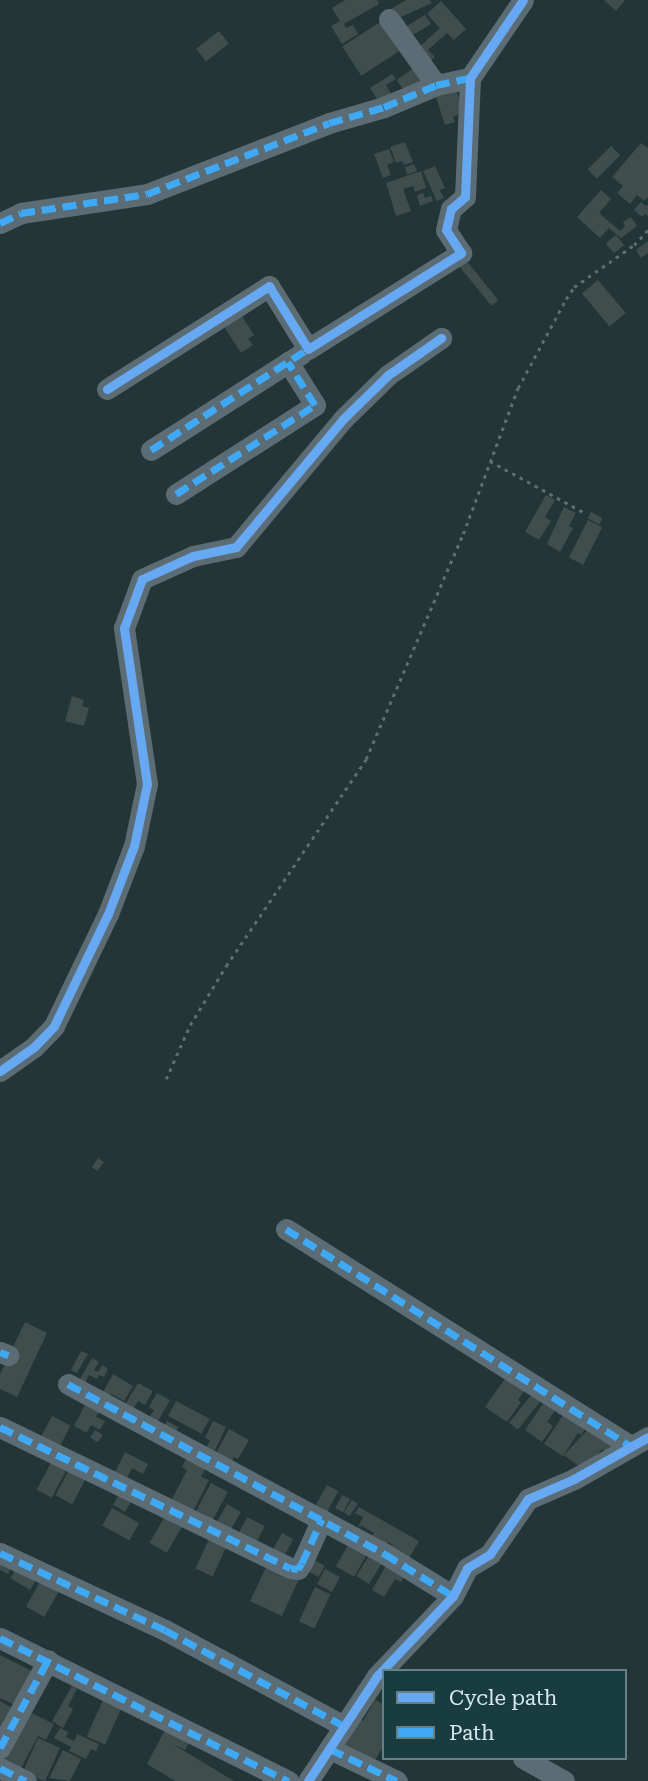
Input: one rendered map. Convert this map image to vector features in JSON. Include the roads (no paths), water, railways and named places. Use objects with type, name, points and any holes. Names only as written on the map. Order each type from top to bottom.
[{"type":"street","points":[[151,450],[461,253],[446,230],[451,209],[465,197],[470,78],[519,1]]},
{"type":"street","points":[[389,19],[436,85]]},
{"type":"street","points":[[0,223],[21,213],[147,194],[329,123],[426,92],[436,85],[470,78]]},
{"type":"street","points":[[107,388],[269,286],[308,349]]},
{"type":"street","points":[[0,1071],[34,1047],[54,1026],[102,927],[134,846],[147,784],[124,628],[142,579],[193,556],[236,547],[343,419],[388,375],[441,338]]},
{"type":"street","points":[[176,494],[315,405],[288,362]]},
{"type":"street","points":[[286,1229],[639,1442],[574,1479],[528,1499],[490,1554],[467,1568],[453,1596],[389,1669]]},
{"type":"street","points":[[68,1384],[322,1519],[453,1596]]},
{"type":"street","points":[[0,1427],[291,1568],[298,1569],[302,1563],[322,1519]]},
{"type":"street","points":[[0,1553],[164,1630],[344,1726]]},
{"type":"street","points":[[0,1638],[288,1781]]},
{"type":"street","points":[[0,1748],[48,1660]]},
{"type":"street","points":[[308,1781],[344,1726],[381,1678]]},
{"type":"street","points":[[330,1749],[397,1781]]},
{"type":"street","points":[[527,1760],[564,1781]]},
{"type":"street","points":[[0,1768],[26,1781]]}]
